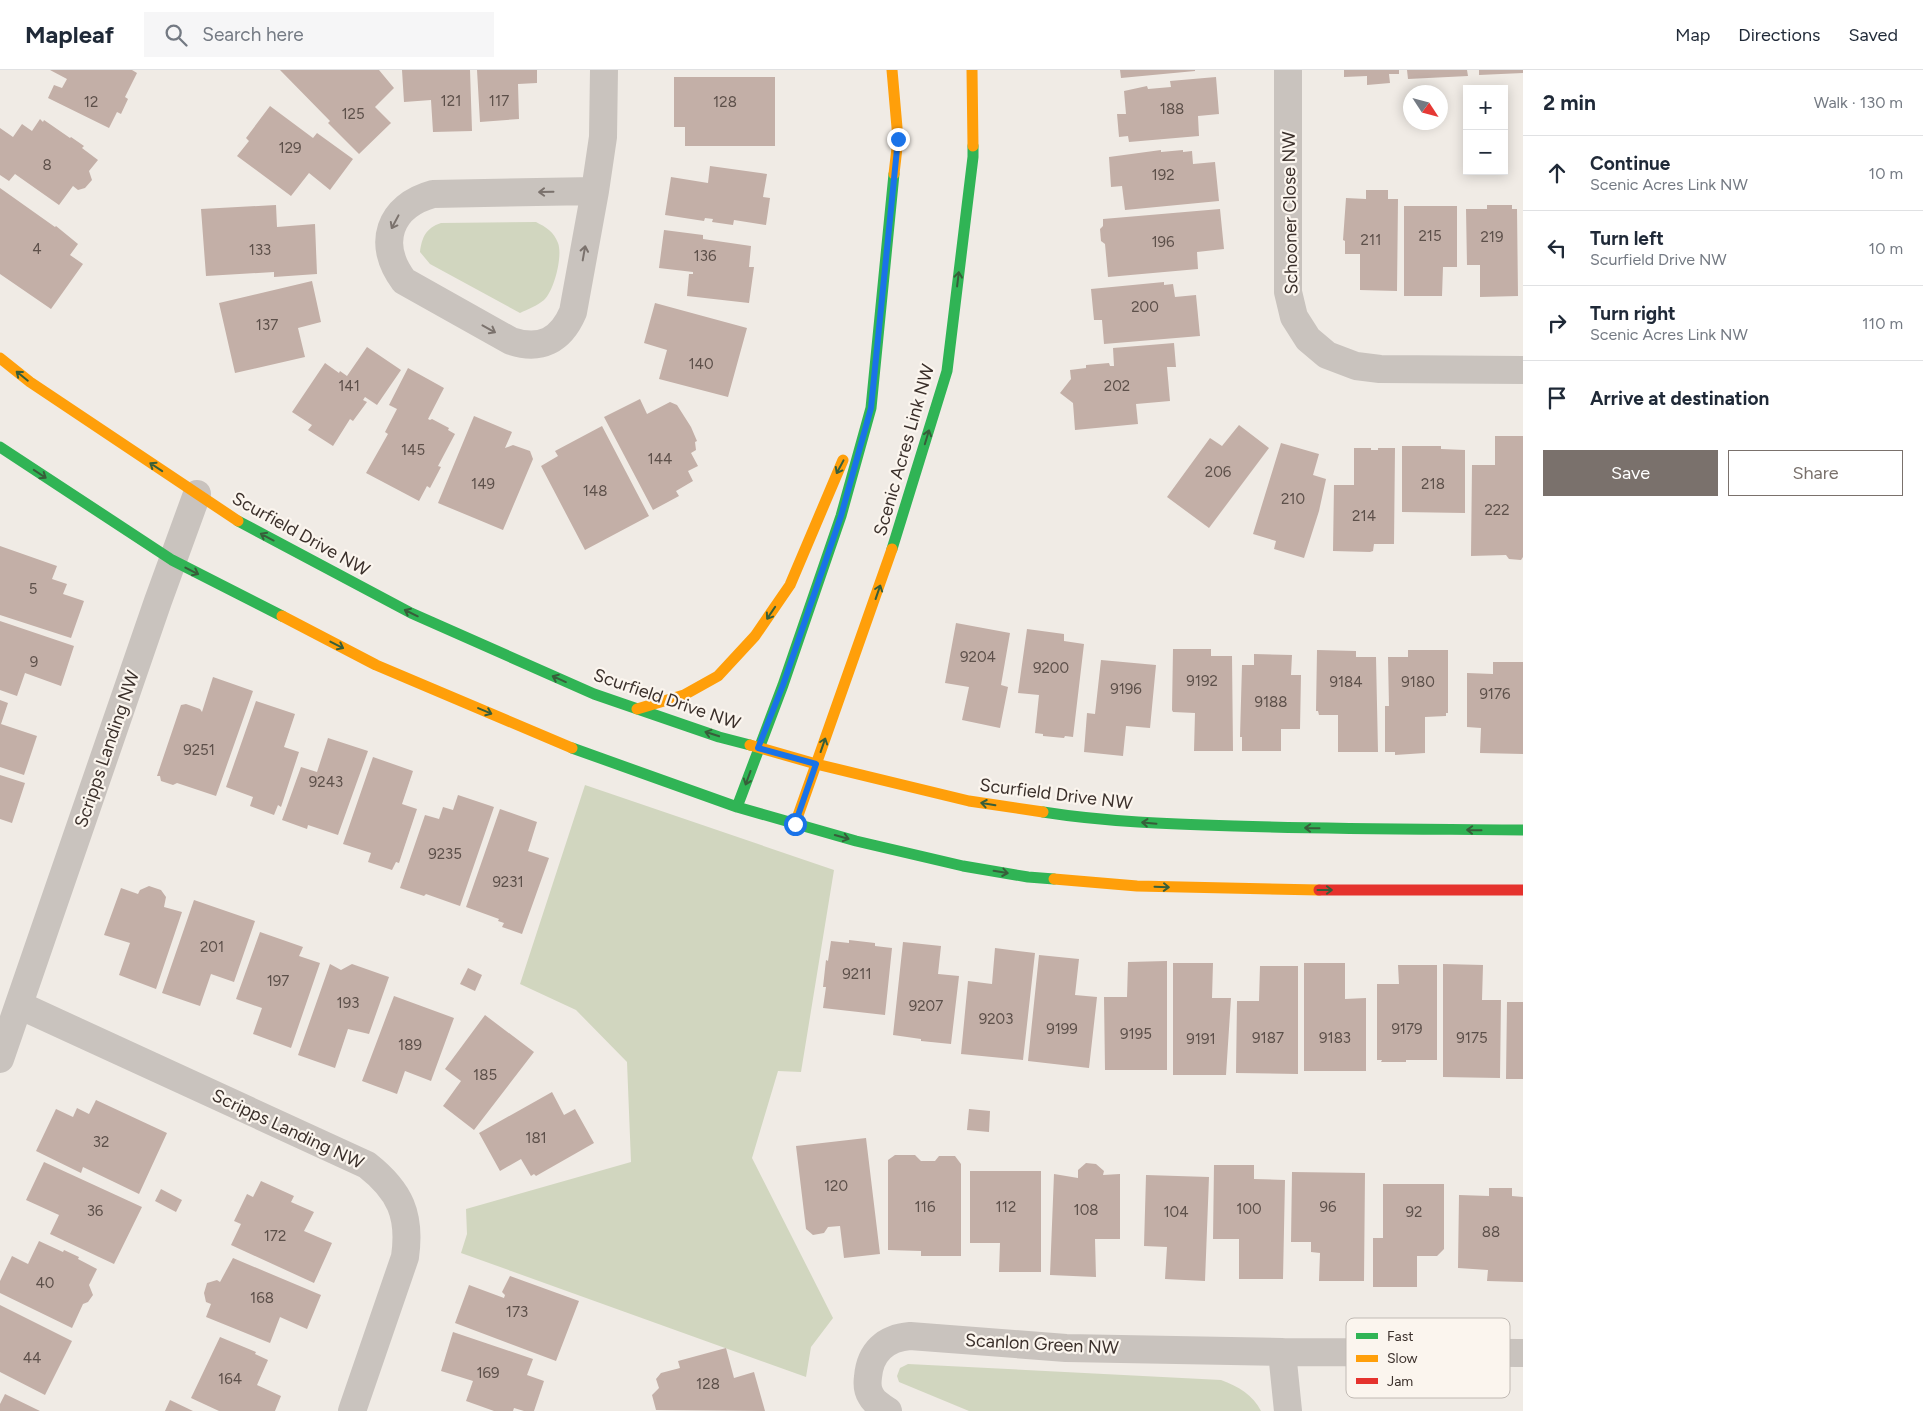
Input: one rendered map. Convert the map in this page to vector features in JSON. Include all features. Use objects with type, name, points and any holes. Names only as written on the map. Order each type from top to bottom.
[{"type":"street","points":[[595,190],[433,194],[419,198],[406,206],[396,217],[390,231],[388,245],[391,259],[396,270],[410,284],[511,342],[535,345],[547,342],[558,335],[568,325],[573,312],[595,190],[603,137],[604,70]]},
{"type":"street","points":[[737,808],[783,685],[841,516],[871,408],[898,139],[892,70]]},
{"type":"street","name":"Scenic Acres Link NW","points":[[795,824],[900,528],[947,371],[973,157],[972,70]]},
{"type":"street","name":"Schooner Close NW","points":[[1288,70],[1288,292],[1294,317],[1308,338],[1327,355],[1356,366],[1380,369],[1523,370]]},
{"type":"street","name":"Scurfield Drive NW","points":[[0,358],[30,382],[241,523],[411,613],[594,694],[758,748],[969,801],[1067,816],[1166,824],[1296,828],[1523,830]]},
{"type":"street","points":[[636,709],[684,695],[718,676],[755,636],[790,584],[834,478],[871,408]]},
{"type":"street","points":[[0,447],[172,560],[376,665],[586,754],[737,808],[856,841],[963,866],[1028,877],[1137,886],[1261,890],[1523,890]]},
{"type":"street","name":"Scripps Landing NW","points":[[0,1059],[172,560],[197,494]]},
{"type":"street","name":"Scripps Landing NW","points":[[19,1005],[367,1165],[390,1185],[401,1203],[406,1220],[408,1237],[405,1257],[352,1411]]},
{"type":"street","name":"Scanlon Green NW","points":[[888,1411],[871,1396],[867,1386],[868,1371],[870,1360],[877,1351],[897,1337],[910,1336],[1066,1348],[1346,1352]]},
{"type":"street","points":[[1282,1352],[1288,1411]]},
{"type":"street","name":"Scanlon Green NW","points":[[1510,1353],[1523,1353]]},
{"type":"green space","points":[[536,222],[549,230],[556,239],[559,249],[558,264],[548,296],[538,304],[520,313],[430,264],[420,252],[422,242],[428,230],[441,223]]},
{"type":"green space","points":[[585,785],[834,870],[801,1072],[778,1071],[752,1158],[833,1318],[811,1347],[806,1377],[461,1253],[467,1234],[466,1209],[631,1162],[627,1062],[576,1010],[520,984]]},
{"type":"green space","points":[[908,1364],[1221,1380],[1244,1392],[1254,1400],[1261,1411],[969,1411],[899,1382],[897,1376],[900,1368]]},
{"type":"building","points":[[50,70],[132,70],[137,73],[125,97],[128,99],[121,114],[117,112],[109,128],[48,98],[54,85],[62,88],[67,79]]},
{"type":"building","points":[[280,70],[379,70],[394,88],[375,107],[391,123],[359,154]]},
{"type":"building","points":[[402,70],[470,70],[472,131],[433,132],[431,100],[404,102]]},
{"type":"building","points":[[477,70],[537,70],[537,83],[518,84],[519,119],[480,122]]},
{"type":"building","points":[[1120,70],[1195,70],[1195,71],[1121,78]]},
{"type":"building","points":[[1344,70],[1399,70],[1399,74],[1389,74],[1390,83],[1367,85],[1367,76],[1344,77]]},
{"type":"building","points":[[1407,70],[1467,70],[1468,76],[1408,79]]},
{"type":"building","points":[[1479,70],[1523,70],[1523,73],[1479,75]]},
{"type":"building","points":[[674,77],[775,77],[775,146],[685,146],[685,127],[674,127]]},
{"type":"building","points":[[1216,77],[1219,114],[1198,116],[1199,136],[1129,142],[1128,136],[1119,137],[1117,114],[1126,114],[1124,91],[1147,86],[1148,89],[1171,87],[1170,81]]},
{"type":"building","points":[[270,106],[313,138],[317,133],[353,159],[330,190],[309,173],[291,196],[237,156],[249,141],[246,138]]},
{"type":"building","points":[[40,119],[84,146],[82,148],[98,160],[89,171],[92,180],[85,188],[78,190],[73,186],[59,205],[15,174],[9,181],[0,175],[0,128],[13,137],[22,124],[32,131]]},
{"type":"building","points":[[1161,150],[1161,152],[1192,151],[1193,164],[1215,162],[1219,201],[1125,210],[1122,186],[1111,187],[1109,157]]},
{"type":"building","points":[[710,166],[767,174],[763,197],[770,198],[766,225],[734,220],[733,225],[712,222],[713,219],[705,218],[704,221],[665,215],[671,177],[708,183]]},
{"type":"building","points":[[0,188],[56,226],[78,244],[70,255],[83,264],[51,309],[0,274]]},
{"type":"building","points":[[1366,190],[1388,190],[1388,199],[1398,199],[1397,291],[1360,290],[1360,254],[1345,254],[1345,241],[1343,240],[1346,198],[1366,199]]},
{"type":"building","points":[[276,205],[277,227],[315,224],[317,274],[274,277],[274,272],[206,276],[201,209]]},
{"type":"building","points":[[1487,205],[1512,205],[1512,209],[1517,209],[1518,296],[1480,297],[1480,265],[1467,265],[1466,209],[1487,209]]},
{"type":"building","points":[[1404,206],[1457,206],[1457,267],[1443,267],[1442,296],[1404,296]]},
{"type":"building","points":[[1220,209],[1224,249],[1197,252],[1198,269],[1108,277],[1105,244],[1101,241],[1100,229],[1103,226],[1103,219]]},
{"type":"building","points":[[664,230],[703,235],[703,239],[751,246],[749,267],[754,267],[749,303],[687,296],[689,274],[693,274],[693,272],[659,268]]},
{"type":"building","points":[[312,281],[321,322],[298,328],[305,357],[235,373],[219,303]]},
{"type":"building","points":[[1164,282],[1164,285],[1173,284],[1175,297],[1196,295],[1200,336],[1104,344],[1102,320],[1094,320],[1091,289]]},
{"type":"building","points":[[655,303],[747,328],[728,397],[659,379],[667,350],[644,343]]},
{"type":"building","points":[[1174,343],[1176,367],[1167,367],[1170,401],[1136,404],[1138,424],[1075,430],[1073,403],[1060,393],[1071,379],[1070,370],[1086,368],[1086,365],[1109,363],[1110,366],[1114,366],[1113,348]]},
{"type":"building","points":[[367,347],[401,370],[377,405],[365,397],[363,400],[367,402],[353,421],[350,419],[333,446],[308,430],[312,425],[292,412],[325,363],[347,376]]},
{"type":"building","points":[[408,368],[444,388],[428,419],[432,419],[449,428],[448,430],[455,434],[438,466],[441,467],[430,488],[427,486],[419,501],[366,473],[388,434],[385,432],[397,409],[389,405]]},
{"type":"building","points":[[640,399],[647,414],[670,402],[677,405],[691,427],[697,441],[695,442],[696,450],[691,453],[698,466],[688,471],[693,481],[676,491],[679,496],[653,510],[604,417]]},
{"type":"building","points":[[474,416],[512,432],[505,448],[513,445],[530,451],[533,459],[503,530],[438,503]]},
{"type":"building","points":[[1239,425],[1269,448],[1209,528],[1167,497],[1210,438],[1222,446]]},
{"type":"building","points":[[602,426],[649,516],[585,550],[541,466],[558,456],[555,451]]},
{"type":"building","points":[[1495,436],[1523,436],[1523,557],[1521,560],[1509,559],[1506,555],[1471,556],[1472,465],[1495,465]]},
{"type":"building","points":[[1281,443],[1319,454],[1313,475],[1326,479],[1319,511],[1304,558],[1274,549],[1276,541],[1253,534]]},
{"type":"building","points":[[1402,446],[1441,446],[1441,449],[1465,450],[1465,513],[1402,512]]},
{"type":"building","points":[[1354,448],[1378,450],[1378,448],[1395,448],[1394,544],[1374,544],[1373,551],[1370,552],[1333,551],[1334,485],[1354,485]]},
{"type":"building","points":[[0,546],[57,566],[52,579],[67,584],[63,594],[84,601],[71,638],[0,615]]},
{"type":"building","points":[[0,621],[74,646],[61,686],[25,673],[17,696],[0,690]]},
{"type":"building","points":[[956,623],[1010,633],[1001,685],[1008,687],[1000,728],[962,720],[969,687],[945,683]]},
{"type":"building","points":[[1027,629],[1064,634],[1064,641],[1084,644],[1073,737],[1043,736],[1043,734],[1035,733],[1039,695],[1018,693]]},
{"type":"building","points":[[1173,649],[1211,649],[1211,656],[1232,656],[1233,751],[1194,751],[1195,713],[1173,712],[1172,710]]},
{"type":"building","points":[[1317,650],[1356,651],[1356,657],[1376,657],[1378,752],[1338,752],[1338,715],[1319,715],[1318,711],[1316,711]]},
{"type":"building","points":[[1408,650],[1448,650],[1448,713],[1446,713],[1446,716],[1425,717],[1425,753],[1395,755],[1395,752],[1385,752],[1385,706],[1389,706],[1388,657],[1408,657]]},
{"type":"building","points":[[1254,654],[1292,655],[1291,675],[1301,675],[1300,729],[1281,729],[1281,751],[1242,751],[1242,737],[1240,737],[1242,665],[1254,665]]},
{"type":"building","points":[[1101,660],[1156,665],[1150,728],[1126,726],[1123,756],[1084,752],[1087,713],[1095,714]]},
{"type":"building","points":[[1493,662],[1523,662],[1523,754],[1480,753],[1481,728],[1467,727],[1467,673],[1493,674]]},
{"type":"building","points":[[213,677],[253,691],[216,796],[177,783],[173,785],[161,781],[160,776],[157,776],[181,705],[186,704],[200,709],[202,712]]},
{"type":"building","points":[[0,700],[8,703],[1,724],[37,736],[24,775],[0,767]]},
{"type":"building","points":[[256,701],[295,714],[284,747],[299,752],[281,807],[278,805],[274,815],[250,806],[253,797],[226,787]]},
{"type":"building","points":[[328,738],[368,751],[338,835],[308,825],[307,829],[282,820],[301,767],[317,772]]},
{"type":"building","points":[[373,757],[413,771],[402,804],[417,809],[399,863],[396,862],[392,870],[368,862],[371,853],[343,844]]},
{"type":"building","points":[[0,775],[25,783],[12,823],[0,819]]},
{"type":"building","points":[[458,795],[494,807],[460,906],[426,894],[424,896],[400,888],[425,815],[439,819],[443,807],[453,810]]},
{"type":"building","points":[[500,809],[537,822],[528,851],[549,858],[522,934],[502,927],[504,923],[498,921],[499,919],[466,907]]},
{"type":"building","points":[[149,886],[161,890],[166,897],[164,907],[182,912],[156,989],[119,975],[130,943],[104,935],[121,888],[138,894],[140,890]]},
{"type":"building","points":[[194,900],[255,921],[234,982],[211,974],[200,1006],[162,993]]},
{"type":"building","points":[[260,932],[303,947],[299,956],[320,963],[291,1048],[253,1034],[262,1008],[236,999]]},
{"type":"building","points":[[849,940],[875,943],[875,946],[892,948],[885,1015],[823,1008],[826,987],[823,987],[826,960],[828,961],[831,941],[849,943]]},
{"type":"building","points":[[903,942],[941,946],[938,974],[959,976],[951,1044],[921,1041],[921,1039],[893,1035]]},
{"type":"building","points":[[995,948],[1035,953],[1023,1060],[961,1054],[968,981],[992,984]]},
{"type":"building","points":[[1039,955],[1079,959],[1075,995],[1097,997],[1089,1068],[1028,1061]]},
{"type":"building","points":[[1167,961],[1167,1070],[1105,1070],[1104,997],[1127,997],[1128,962]]},
{"type":"building","points":[[1173,963],[1213,963],[1212,998],[1231,998],[1226,1075],[1173,1075]]},
{"type":"building","points":[[1304,963],[1345,963],[1345,999],[1366,998],[1366,1071],[1304,1071]]},
{"type":"building","points":[[330,964],[341,970],[352,964],[389,977],[369,1034],[348,1029],[335,1068],[298,1055]]},
{"type":"building","points":[[1443,964],[1483,965],[1482,1000],[1501,1000],[1500,1078],[1443,1077]]},
{"type":"building","points":[[1398,965],[1437,965],[1437,1060],[1381,1062],[1382,1060],[1377,1060],[1377,984],[1399,984]]},
{"type":"building","points":[[1260,966],[1298,966],[1298,1074],[1236,1073],[1237,1001],[1259,1001]]},
{"type":"building","points":[[468,968],[482,975],[475,991],[460,984]]},
{"type":"building","points":[[394,996],[454,1018],[431,1081],[405,1071],[397,1094],[362,1081]]},
{"type":"building","points":[[1507,1002],[1523,1002],[1523,1079],[1506,1079]]},
{"type":"building","points":[[485,1015],[534,1052],[474,1130],[443,1106],[461,1081],[445,1069]]},
{"type":"building","points":[[552,1092],[564,1115],[575,1109],[594,1143],[536,1176],[534,1174],[531,1176],[521,1159],[500,1171],[479,1133]]},
{"type":"building","points":[[96,1100],[167,1133],[139,1194],[83,1167],[81,1173],[36,1151],[56,1109],[73,1117],[77,1108],[89,1114]]},
{"type":"building","points":[[969,1109],[990,1111],[989,1132],[967,1130]]},
{"type":"building","points":[[866,1138],[880,1254],[844,1258],[840,1226],[828,1227],[824,1233],[813,1235],[806,1229],[796,1146]]},
{"type":"building","points":[[895,1155],[915,1155],[921,1161],[935,1161],[939,1156],[955,1156],[961,1164],[961,1256],[921,1256],[921,1251],[888,1250],[888,1160]]},
{"type":"building","points":[[44,1162],[142,1207],[114,1264],[50,1234],[59,1215],[26,1200]]},
{"type":"building","points":[[1086,1163],[1096,1164],[1104,1171],[1103,1175],[1120,1174],[1120,1239],[1095,1239],[1096,1277],[1050,1275],[1054,1174],[1078,1178],[1078,1170]]},
{"type":"building","points":[[1214,1165],[1254,1165],[1254,1179],[1285,1180],[1283,1279],[1239,1279],[1239,1239],[1213,1239]]},
{"type":"building","points":[[970,1171],[1041,1171],[1041,1272],[999,1272],[1000,1243],[970,1243]]},
{"type":"building","points":[[1292,1172],[1365,1173],[1364,1281],[1319,1281],[1320,1253],[1311,1252],[1311,1242],[1291,1242]]},
{"type":"building","points":[[1146,1175],[1209,1177],[1205,1281],[1165,1279],[1167,1247],[1144,1246]]},
{"type":"building","points":[[261,1181],[294,1196],[291,1202],[314,1212],[304,1231],[332,1243],[314,1283],[231,1245],[241,1224],[234,1221],[247,1194],[253,1197]]},
{"type":"building","points":[[1383,1184],[1444,1184],[1444,1249],[1437,1256],[1417,1256],[1417,1287],[1373,1287],[1373,1238],[1383,1238]]},
{"type":"building","points":[[1489,1188],[1512,1188],[1512,1196],[1523,1197],[1523,1282],[1487,1281],[1488,1270],[1458,1268],[1459,1195],[1489,1196]]},
{"type":"building","points":[[161,1189],[182,1200],[176,1212],[155,1201]]},
{"type":"building","points":[[39,1241],[79,1257],[78,1259],[97,1269],[89,1285],[93,1295],[88,1302],[83,1304],[72,1328],[0,1293],[0,1281],[12,1256],[28,1264]]},
{"type":"building","points":[[233,1258],[321,1295],[307,1329],[280,1317],[270,1343],[206,1317],[211,1304],[206,1302],[204,1293],[207,1283],[217,1280],[220,1282]]},
{"type":"building","points":[[510,1276],[579,1301],[556,1361],[455,1323],[469,1285],[504,1298],[505,1295],[502,1292]]},
{"type":"building","points":[[0,1305],[72,1341],[45,1395],[0,1372]]},
{"type":"building","points":[[453,1332],[533,1359],[527,1375],[544,1381],[534,1411],[514,1408],[513,1411],[494,1411],[466,1401],[473,1381],[441,1371]]},
{"type":"building","points":[[220,1337],[256,1352],[255,1354],[268,1360],[257,1385],[281,1396],[275,1411],[219,1411],[191,1398]]},
{"type":"building","points":[[726,1348],[734,1378],[754,1372],[765,1411],[656,1410],[652,1395],[659,1388],[656,1379],[661,1373],[680,1368],[678,1361]]},
{"type":"building","points":[[5,1394],[40,1411],[0,1411],[0,1404]]},
{"type":"building","points":[[170,1400],[193,1411],[165,1411]]},
{"type":"traffic: fast","points":[[892,549],[947,371],[973,146]]},
{"type":"traffic: fast","points":[[737,807],[783,685],[841,516],[871,408],[894,174]]},
{"type":"traffic: fast","points":[[0,447],[172,560],[282,616]]},
{"type":"traffic: fast","points":[[238,521],[411,613],[594,694],[719,737],[750,745]]},
{"type":"traffic: fast","points":[[572,748],[737,807],[856,841],[963,866],[1028,877],[1054,879]]},
{"type":"traffic: fast","points":[[1043,812],[1115,820],[1187,824],[1307,828],[1523,830]]},
{"type":"traffic: slow","points":[[892,70],[898,139],[894,174]]},
{"type":"traffic: slow","points":[[972,70],[973,146]]},
{"type":"traffic: slow","points":[[0,358],[30,382],[238,521]]},
{"type":"traffic: slow","points":[[637,709],[684,695],[718,676],[755,636],[790,585],[843,460]]},
{"type":"traffic: slow","points":[[795,824],[892,549]]},
{"type":"traffic: slow","points":[[282,616],[376,665],[572,748]]},
{"type":"traffic: slow","points":[[750,745],[816,764],[969,801],[1043,812]]},
{"type":"traffic: slow","points":[[1054,879],[1137,886],[1319,890]]},
{"type":"traffic: jam","points":[[1319,890],[1523,890]]},
{"type":"route","points":[[795,824],[816,764],[758,748],[783,685],[841,516],[871,408],[884,294],[898,139]]}]
